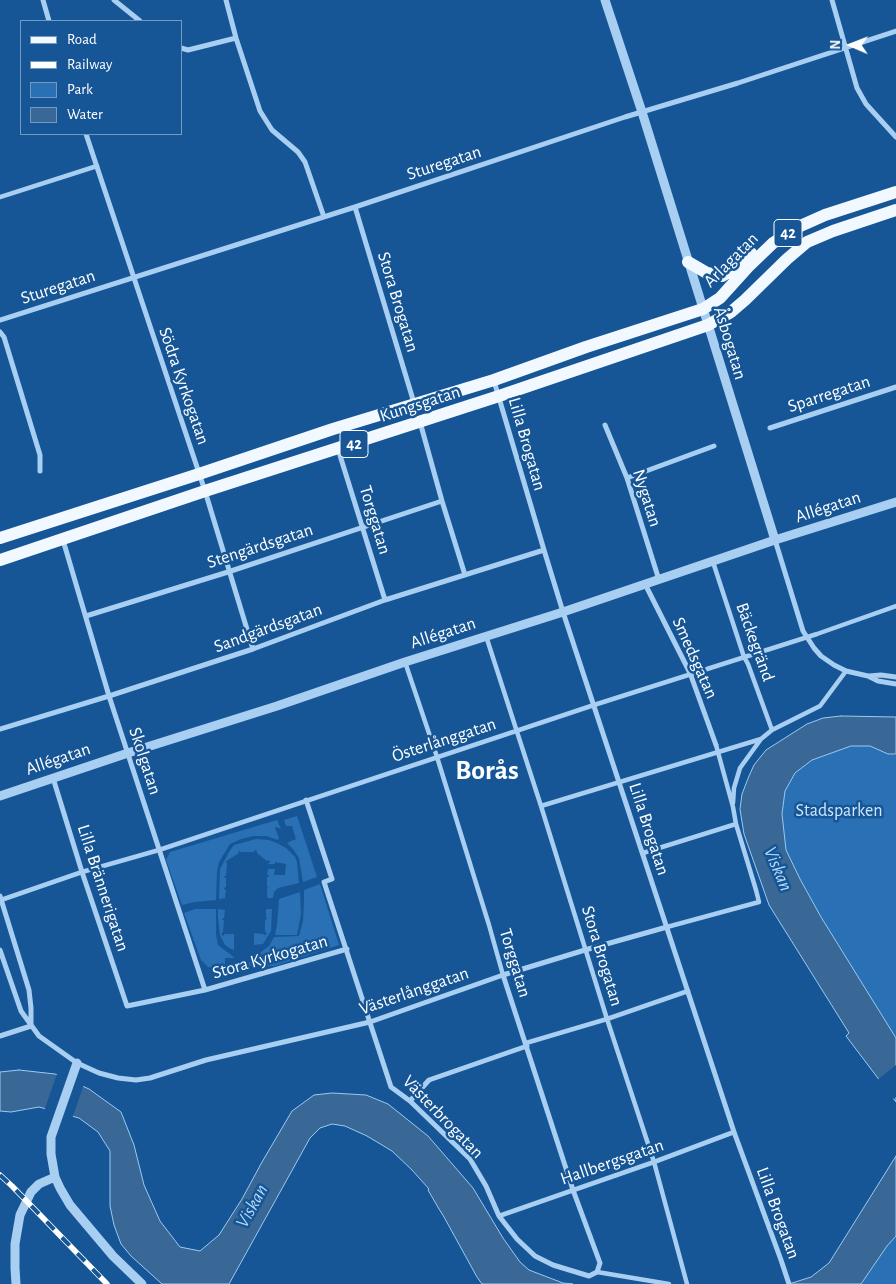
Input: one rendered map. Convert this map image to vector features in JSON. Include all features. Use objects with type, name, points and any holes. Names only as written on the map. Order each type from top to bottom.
[{"type":"main road","name":"Arlagatan","points":[[703,309],[720,298],[773,243],[798,227],[825,215],[896,192]]},
{"type":"main road","name":"Arlagatan","points":[[708,325],[731,312],[787,258],[807,242],[833,230],[896,210]]},
{"type":"main road","points":[[688,262],[707,273],[722,276],[753,252],[768,248]]},
{"type":"main road","name":"Kungsgatan","points":[[0,538],[333,429],[494,380],[586,347],[703,309]]},
{"type":"main road","name":"Kungsgatan","points":[[0,560],[204,491],[499,396],[708,325]]},
{"type":"street","points":[[42,0],[49,20]]},
{"type":"street","points":[[114,0],[139,20]]},
{"type":"street","points":[[226,0],[236,38],[260,111],[272,130],[298,152],[305,162],[324,217]]},
{"type":"street","name":"Åsbogatan","points":[[605,0],[642,112],[803,631],[821,656],[846,671],[868,676]]},
{"type":"street","points":[[832,0],[857,88],[866,104],[896,136]]},
{"type":"street","name":"Sturegatan","points":[[0,320],[355,207],[642,112],[896,32]]},
{"type":"street","points":[[182,48],[188,50],[236,38]]},
{"type":"street","name":"Södra Kyrkogatan","points":[[86,135],[199,474],[253,649]]},
{"type":"street","points":[[0,197],[97,166]]},
{"type":"street","name":"Stora Brogatan","points":[[355,207],[415,404]]},
{"type":"street","points":[[0,332],[4,338],[40,456],[40,471]]},
{"type":"street","name":"Lilla Brogatan","points":[[494,380],[564,612],[734,1132],[782,1260],[788,1284]]},
{"type":"street","name":"Sparregatan","points":[[770,428],[896,387]]},
{"type":"street","points":[[420,422],[465,575]]},
{"type":"street","name":"Nygatan","points":[[605,425],[627,478],[659,580]]},
{"type":"street","points":[[627,478],[714,446]]},
{"type":"street","name":"Torggatan","points":[[338,449],[385,600]]},
{"type":"street","name":"Stengärdsgatan","points":[[86,616],[228,572],[442,501]]},
{"type":"street","name":"Allégatan","points":[[0,796],[277,706],[405,662],[564,612],[775,540],[896,502]]},
{"type":"street","name":"Skolgatan","points":[[63,539],[109,696],[205,990]]},
{"type":"street","name":"Sandgärdsgatan","points":[[0,729],[253,649],[385,600],[544,550]]},
{"type":"street","name":"Bäckegränd","points":[[713,562],[744,657],[772,730]]},
{"type":"street","name":"Smedsgatan","points":[[645,584],[690,673],[716,745]]},
{"type":"street","name":"Österlånggatan","points":[[1,898],[159,850],[594,704],[807,637],[896,606]]},
{"type":"street","name":"Stora Brogatan","points":[[486,636],[541,806],[606,1019],[654,1162],[687,1284]]},
{"type":"street","name":"Torggatan","points":[[405,662],[437,757],[503,975],[573,1190],[600,1263],[597,1272]]},
{"type":"street","points":[[733,807],[734,788],[740,768],[760,739],[772,730],[813,712],[820,706],[846,671]]},
{"type":"street","points":[[868,676],[880,674],[896,677]]},
{"type":"street","points":[[868,676],[878,681],[896,684]]},
{"type":"street","points":[[541,806],[760,739]]},
{"type":"street","points":[[643,853],[736,824],[716,745]]},
{"type":"street","name":"Lilla Brännerigatan","points":[[53,778],[127,1006]]},
{"type":"street","points":[[306,800],[332,879],[324,882],[347,950]]},
{"type":"street","name":"Västerlånggatan","points":[[30,1026],[39,1036],[76,1063],[118,1078],[136,1080],[150,1078],[206,1060],[370,1022],[503,975],[585,950],[759,902],[736,824]]},
{"type":"street","points":[[1,898],[29,990],[32,1008],[30,1026]]},
{"type":"street","points":[[0,950],[21,1011],[30,1026]]},
{"type":"street","name":"Stora Kyrkogatan","points":[[127,1006],[205,990],[347,950],[370,1022]]},
{"type":"street","points":[[410,1101],[429,1080],[688,991]]},
{"type":"street","name":"Västerbrogatan","points":[[370,1022],[391,1087],[410,1101],[470,1159],[486,1186],[499,1216],[517,1239],[535,1256],[553,1265],[589,1276],[597,1272],[669,1284]]},
{"type":"street","points":[[0,1036],[30,1026]]},
{"type":"street","points":[[76,1063],[51,1137],[51,1154],[55,1177],[70,1205],[113,1256],[142,1284]]},
{"type":"street","name":"Hallbergsgatan","points":[[499,1216],[734,1132]]},
{"type":"street","points":[[16,1284],[15,1244],[20,1215],[31,1192],[39,1184],[55,1177]]},
{"type":"green space","name":"Stadsparken","points":[[851,746],[870,746],[888,754],[896,755],[896,1038],[821,917],[786,850],[782,814],[785,791],[795,773],[812,760]]},
{"type":"green space","points":[[297,816],[317,877],[303,882],[299,858],[287,843],[296,839],[292,826],[286,826],[284,820]]},
{"type":"green space","points":[[277,820],[281,829],[275,828],[278,840],[266,836],[253,836],[230,844],[219,862],[216,900],[182,905],[166,860],[170,852]]},
{"type":"green space","points":[[256,839],[277,843],[286,848],[295,857],[299,883],[278,888],[274,892],[273,898],[268,898],[268,869],[275,869],[274,875],[285,875],[286,864],[275,862],[275,864],[268,864],[269,860],[267,861],[255,850],[254,852],[238,851],[239,853],[225,862],[227,863],[226,876],[224,876],[226,878],[225,898],[219,899],[220,869],[229,852],[234,845]]},
{"type":"green space","points":[[320,884],[339,945],[274,966],[249,966],[249,962],[256,962],[256,956],[269,946],[274,937],[299,936],[303,921],[304,890]]},
{"type":"green space","points":[[300,892],[301,914],[297,935],[275,935],[279,899]]},
{"type":"green space","points":[[195,909],[216,909],[218,945],[235,958],[225,958],[225,967],[208,967],[201,960],[184,913]]},
{"type":"green space","points":[[218,909],[225,910],[222,920],[224,920],[223,932],[221,934],[223,936],[225,934],[234,934],[234,950],[225,945],[220,935]]},
{"type":"green space","points":[[267,909],[272,909],[271,931],[263,944],[254,945],[254,933],[267,934],[265,931],[265,920],[267,919]]},
{"type":"green space","points":[[896,1236],[896,1284],[861,1284],[887,1246]]},
{"type":"water","name":"Viskan","points":[[841,716],[896,717],[896,754],[888,754],[870,746],[851,746],[812,760],[795,773],[785,791],[782,814],[786,850],[821,917],[896,1038],[896,1102],[846,1036],[849,1033],[769,905],[744,834],[740,809],[742,794],[749,776],[754,765],[766,750],[807,724],[823,718]]},
{"type":"water","name":"Viskan","points":[[19,1070],[55,1074],[89,1089],[121,1112],[134,1145],[144,1185],[160,1221],[180,1247],[200,1251],[219,1235],[242,1199],[292,1111],[314,1095],[332,1093],[366,1095],[388,1104],[428,1136],[473,1188],[520,1262],[529,1270],[563,1283],[573,1284],[482,1284],[429,1189],[412,1170],[392,1151],[367,1136],[345,1126],[332,1124],[320,1128],[310,1138],[229,1284],[162,1284],[131,1256],[121,1244],[110,1206],[110,1151],[98,1132],[79,1118],[39,1107],[11,1112],[0,1111],[0,1072]]},
{"type":"water","points":[[896,1156],[896,1236],[861,1284],[789,1284],[811,1277],[829,1263]]},
{"type":"pier","points":[[896,1065],[896,1097],[891,1100],[876,1081]]},
{"type":"pier","points":[[57,1074],[84,1084],[72,1119],[44,1111]]},
{"type":"railway","points":[[0,1175],[107,1284]]},
{"type":"district","name":"Borås","points":[[487,771]]}]
